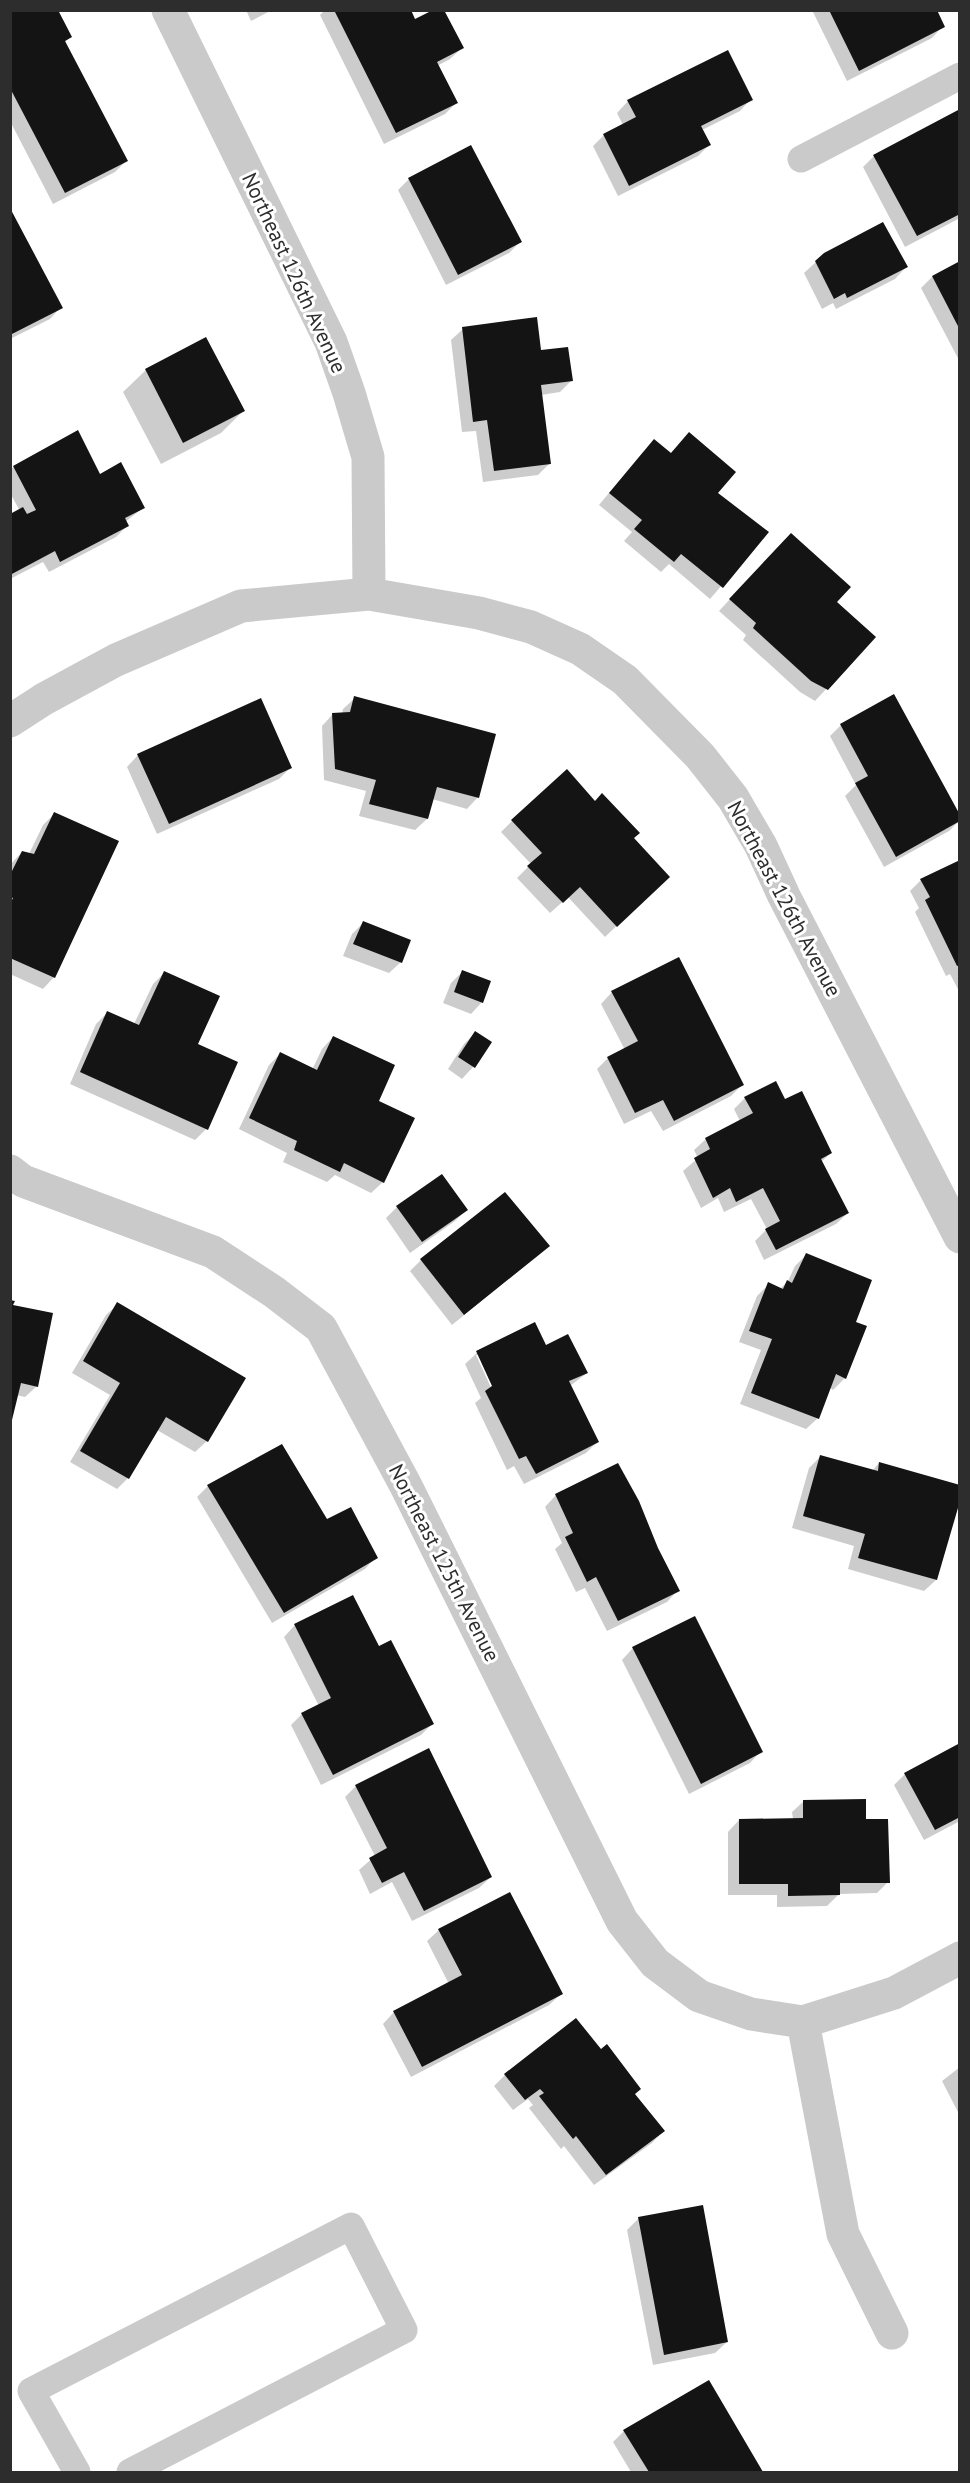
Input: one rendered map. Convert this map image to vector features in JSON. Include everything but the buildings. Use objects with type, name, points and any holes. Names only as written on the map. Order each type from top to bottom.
[{"type":"street","name":"Northeast 126th Avenue","points":[[168,10],[331,342],[349,393],[368,457],[369,594],[489,616],[531,627],[580,649],[625,680],[700,756],[733,798],[761,846],[784,896],[960,1237]]},
{"type":"street","points":[[10,721],[116,660],[241,606],[369,594]]},
{"type":"street","name":"Northeast 125th Avenue","points":[[10,1172],[23,1180],[213,1251],[274,1292],[321,1328],[406,1486],[622,1921],[655,1964],[699,1996],[751,2014],[803,2022]]},
{"type":"street","points":[[892,2333],[843,2234],[803,2022],[894,1993],[960,1959]]},
{"type":"lane","points":[[801,159],[960,76]]},
{"type":"lane","points":[[77,2472],[31,2391],[351,2226],[404,2330],[130,2472]]}]
